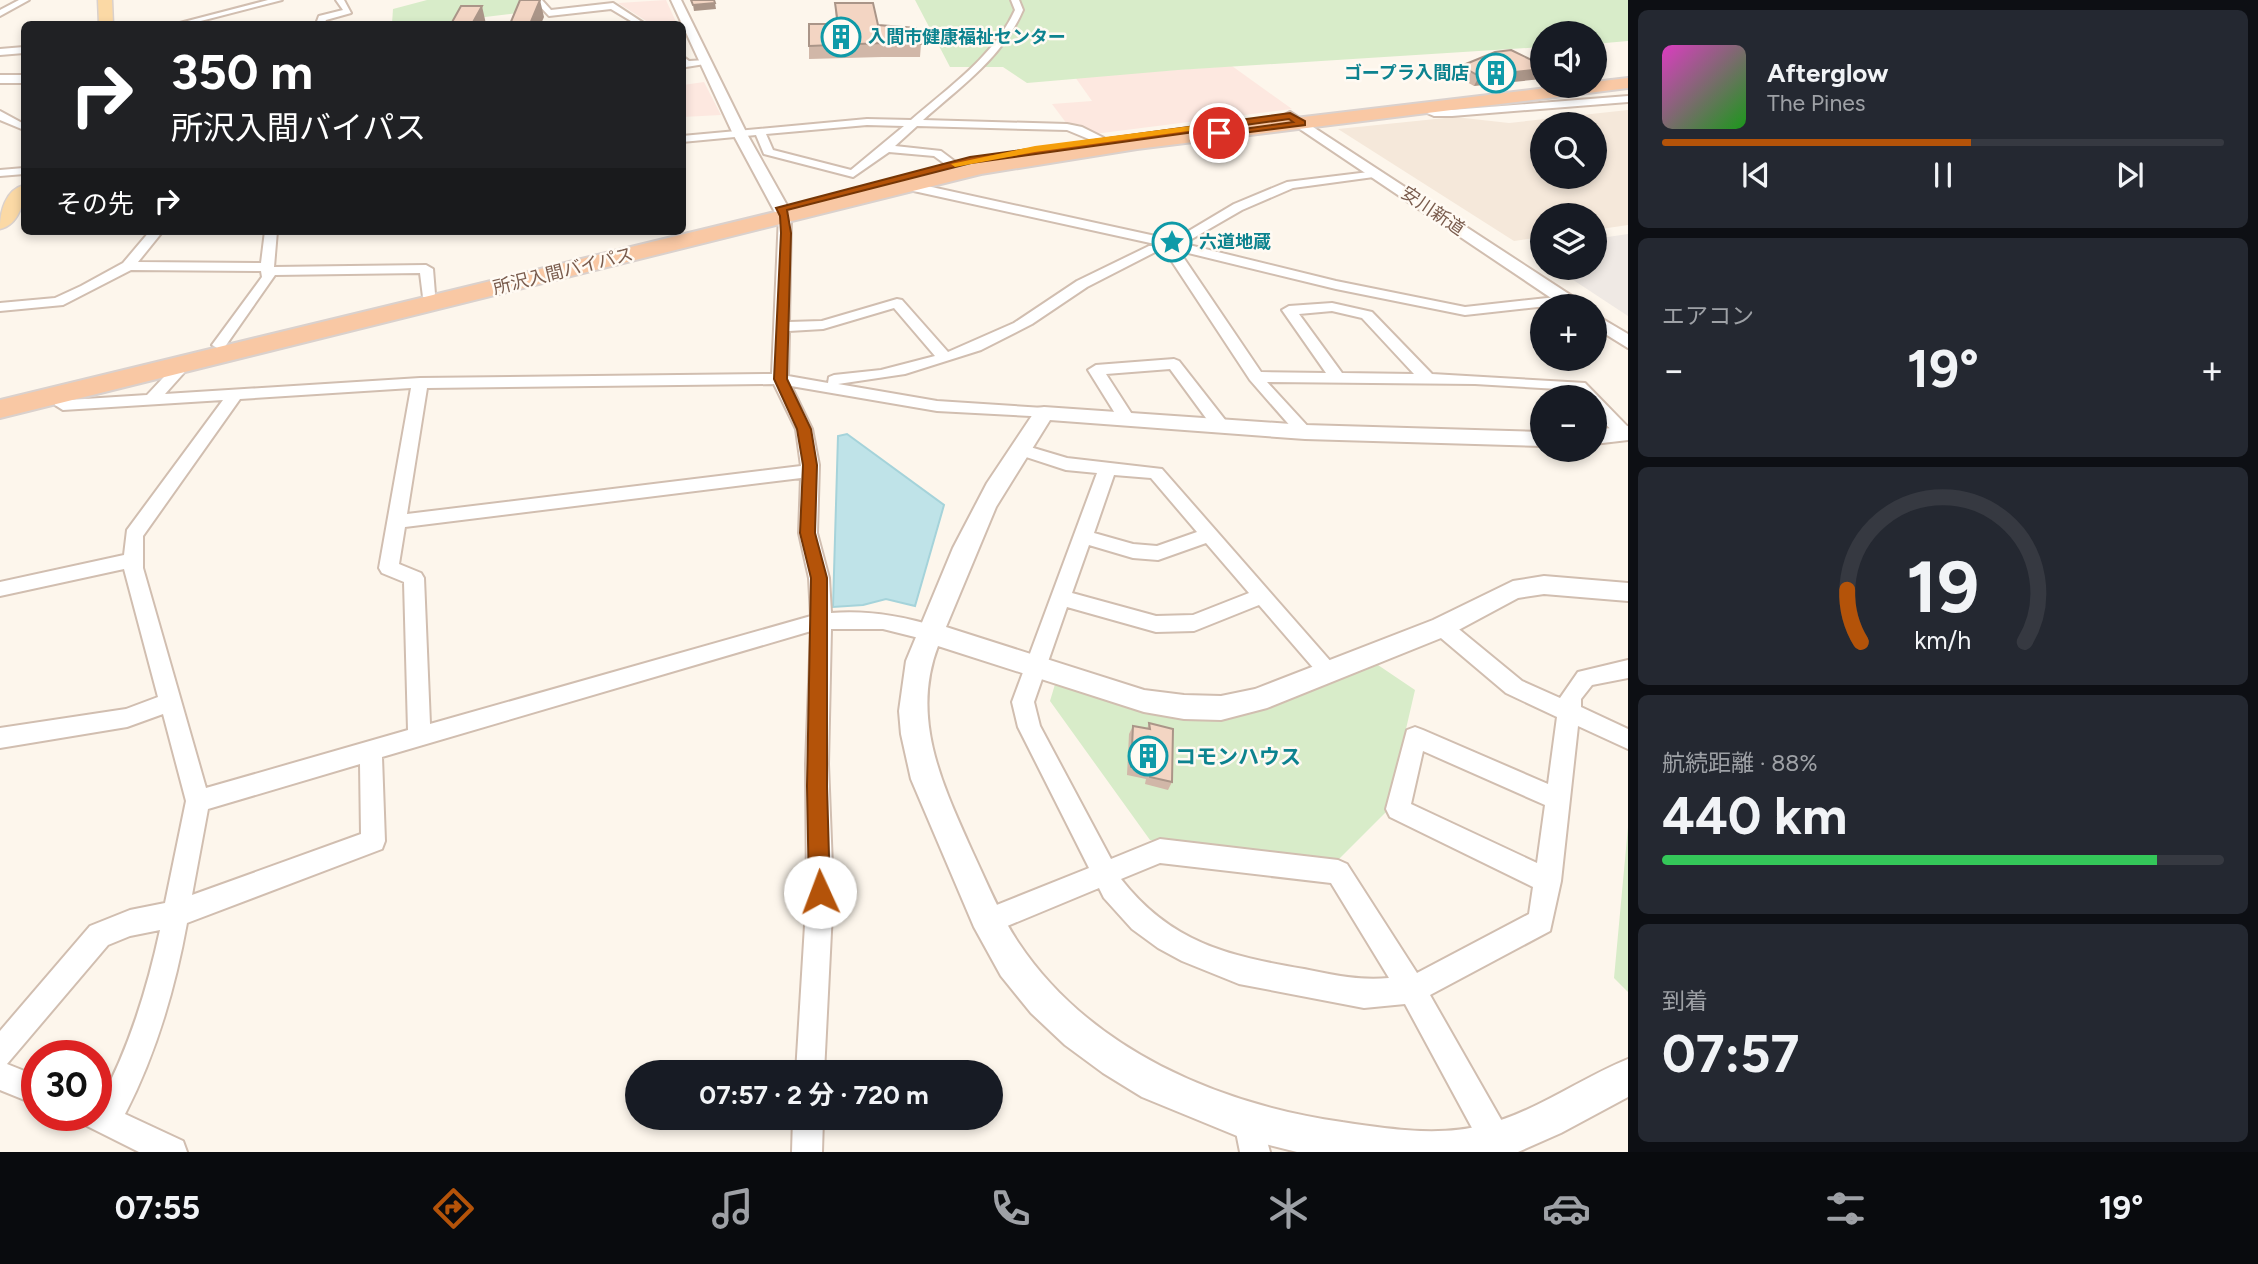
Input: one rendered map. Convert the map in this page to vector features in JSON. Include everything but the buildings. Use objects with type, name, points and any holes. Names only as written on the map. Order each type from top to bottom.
[{"type":"highway","points":[[1607,77],[1628,75]]},
{"type":"highway","name":"所沢入間バイパス","points":[[0,410],[783,212],[953,164],[1100,140],[1423,109],[1628,83]]},
{"type":"highway","name":"所沢入間バイパス","points":[[686,234],[1050,155],[1530,88]]},
{"type":"highway","name":"所沢入間バイパス","points":[[0,397],[683,235]]},
{"type":"main road","points":[[105,0],[106,21]]},
{"type":"main road","points":[[0,223],[21,195]]},
{"type":"street","points":[[0,13],[25,0]]},
{"type":"street","points":[[192,21],[278,0]]},
{"type":"street","points":[[321,21],[322,18],[348,12],[340,0]]},
{"type":"street","points":[[538,0],[549,13],[581,13],[613,6],[636,21]]},
{"type":"street","points":[[575,0],[581,13]]},
{"type":"street","points":[[676,0],[684,21]]},
{"type":"street","points":[[760,132],[768,152],[853,174],[886,148],[995,50],[1010,30],[1019,10],[1015,0]]},
{"type":"street","points":[[686,27],[783,212],[780,379],[804,429],[810,471],[808,533],[819,578],[821,622],[817,764],[820,892],[811,1060]]},
{"type":"street","points":[[0,52],[21,50]]},
{"type":"street","points":[[686,64],[706,63]]},
{"type":"street","points":[[0,79],[21,79]]},
{"type":"street","points":[[1423,109],[1434,113],[1452,113],[1628,99]]},
{"type":"street","points":[[0,114],[7,121],[21,126]]},
{"type":"street","name":"安川新道","points":[[1296,120],[1557,294]]},
{"type":"street","points":[[686,139],[827,124],[914,123],[1078,128],[1100,140]]},
{"type":"street","points":[[886,148],[937,153],[953,164]]},
{"type":"street","points":[[0,173],[21,171]]},
{"type":"street","points":[[1179,248],[1238,207],[1291,185],[1377,174]]},
{"type":"street","points":[[904,185],[982,204],[1084,221],[1155,244]]},
{"type":"street","points":[[0,307],[58,302],[128,266],[154,235]]},
{"type":"street","points":[[219,345],[269,277],[271,235]]},
{"type":"street","points":[[808,382],[852,379],[966,351],[1018,327],[1080,285],[1164,238],[1179,248],[1336,285],[1465,311],[1530,306]]},
{"type":"street","points":[[1179,248],[1255,377],[1305,432]]},
{"type":"street","points":[[128,266],[426,269],[428,294]]},
{"type":"street","points":[[782,327],[823,325],[897,303],[944,357]]},
{"type":"street","points":[[1337,377],[1289,310],[1332,307],[1367,315],[1427,378]]},
{"type":"street","points":[[1607,328],[1628,342]]},
{"type":"street","points":[[1127,419],[1096,370],[1174,364],[1220,425]]},
{"type":"street","points":[[150,401],[182,366]]},
{"type":"street","points":[[1255,377],[1427,378],[1560,385]]},
{"type":"street","points":[[60,394],[63,405],[420,383],[780,379],[937,406],[1305,432],[1530,439]]},
{"type":"street","points":[[419,737],[414,578],[389,568],[420,383]]},
{"type":"street","points":[[112,1100],[131,1073],[163,979],[198,801],[133,568],[134,535],[234,395]]},
{"type":"street","points":[[1044,413],[986,505],[951,581],[919,661],[912,712],[921,769],[988,921],[1012,962],[1047,1004],[1081,1035],[1130,1072],[1252,1137],[1294,1133],[1398,1150],[1460,1149],[1496,1141],[1628,1077]]},
{"type":"street","points":[[1607,415],[1626,433]]},
{"type":"street","points":[[1607,435],[1626,433]]},
{"type":"street","points":[[1020,449],[1066,464],[1156,472],[1329,672]]},
{"type":"street","points":[[1108,467],[1023,702],[1029,727],[1113,889],[1141,920],[1191,952],[1239,971],[1364,994],[1412,990],[1541,922],[1571,697],[1585,678],[1628,668]]},
{"type":"street","points":[[397,522],[810,471]]},
{"type":"street","points":[[1083,536],[1133,551],[1158,553],[1209,536]]},
{"type":"street","points":[[0,589],[133,560]]},
{"type":"street","points":[[198,801],[806,624],[859,617],[880,619],[931,632],[1144,701],[1184,707],[1221,708],[1257,699],[1442,627],[1513,590],[1544,585],[1628,592]]},
{"type":"street","points":[[1060,597],[1156,624],[1194,623],[1262,596]]},
{"type":"street","points":[[1442,627],[1514,687],[1628,739]]},
{"type":"street","points":[[0,738],[127,718],[170,702]]},
{"type":"street","points":[[1548,881],[1398,809],[1415,737],[1558,800]]},
{"type":"street","points":[[0,1053],[99,935],[130,923],[176,914],[373,841],[371,751]]},
{"type":"street","points":[[988,921],[1160,851],[1338,872],[1412,990],[1496,1141]]},
{"type":"street","points":[[0,1076],[21,1085]]},
{"type":"street","points":[[112,1123],[172,1152]]},
{"type":"street","points":[[807,1152],[808,1130]]},
{"type":"shaded area","points":[[666,0],[676,21],[646,21],[618,3]]},
{"type":"shaded area","points":[[1232,66],[1292,109],[1094,134],[1079,124],[1067,124],[1052,104],[1092,101],[1075,77]]},
{"type":"shaded area","points":[[704,82],[721,115],[686,117],[686,85]]},
{"type":"shaded area","points":[[1628,110],[1628,225],[1607,228],[1607,203],[1530,203],[1530,239],[1514,241],[1338,129],[1455,117],[1509,123],[1530,121],[1530,189],[1607,189],[1607,112]]},
{"type":"shaded area","points":[[1628,234],[1628,316],[1607,302],[1607,294],[1595,294],[1573,280],[1607,280],[1607,237]]},
{"type":"green space","points":[[427,0],[535,0],[544,10],[452,21],[392,21],[393,9]]},
{"type":"green space","points":[[915,0],[1628,0],[1628,41],[1607,43],[1607,21],[1530,21],[1530,48],[1178,70],[1027,83],[1003,67],[950,67]]},
{"type":"green space","points":[[1375,663],[1415,690],[1387,811],[1339,859],[1150,840],[1050,701],[1056,681],[1224,716],[1270,707]]},
{"type":"green space","points":[[1628,827],[1628,992],[1614,978]]},
{"type":"water","points":[[847,434],[944,505],[915,606],[886,599],[863,605],[833,607],[838,436]]},
{"type":"slow traffic","points":[[955,164],[1035,149],[1214,126]]},
{"type":"place","name":"入間市健康福祉センター","points":[[841,37]]},
{"type":"place","name":"ゴープラ入間店","points":[[1496,73]]},
{"type":"place","name":"六道地蔵","points":[[1172,242]]},
{"type":"place","name":"コモンハウス","points":[[1148,756]]},
{"type":"route","points":[[820,892],[817,828],[821,622],[819,578],[808,533],[810,465],[804,429],[780,379],[786,233],[785,216],[781,208],[970,160],[1035,149],[1290,116],[1302,123],[1219,133]]}]
